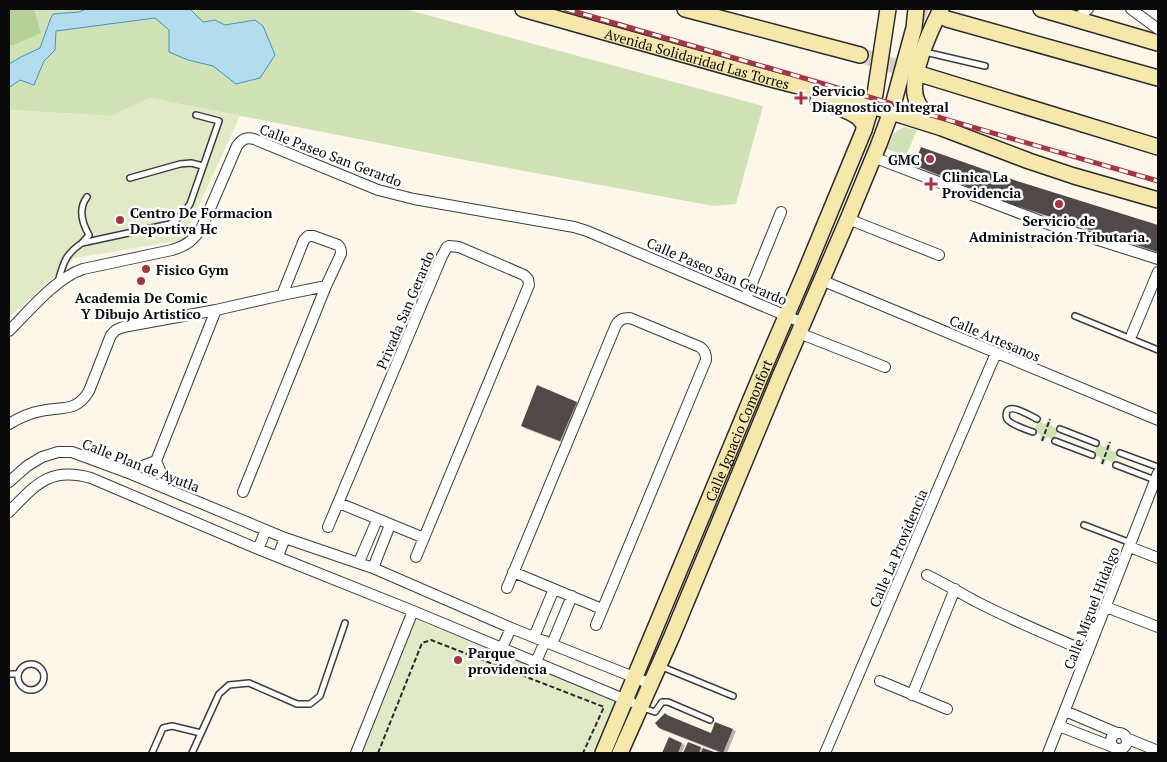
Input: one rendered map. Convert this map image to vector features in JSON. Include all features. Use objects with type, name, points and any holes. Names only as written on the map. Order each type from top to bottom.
[{"type":"main road","name":"Avenida Solidaridad Las Torres","points":[[523,9],[872,106],[942,128],[1065,173],[1158,200]]},
{"type":"main road","points":[[685,9],[860,55]]},
{"type":"main road","name":"Calle Ignacio Comonfort","points":[[603,753],[864,130],[875,94],[888,9]]},
{"type":"main road","points":[[916,9],[914,28],[916,50],[914,85],[916,100],[922,109],[942,128]]},
{"type":"main road","points":[[1041,9],[1158,43]]},
{"type":"main road","points":[[916,50],[944,14],[1158,78]]},
{"type":"main road","name":"Calle Ignacio Comonfort","points":[[620,753],[659,666],[848,219],[916,50]]},
{"type":"main road","points":[[924,75],[1158,147]]},
{"type":"main road","points":[[771,79],[788,88],[858,116],[864,130]]},
{"type":"main road","points":[[876,150],[889,132],[908,122],[918,120]]},
{"type":"street","points":[[914,28],[925,9]]},
{"type":"street","points":[[1076,19],[1088,9]]},
{"type":"street","points":[[1131,9],[1158,29]]},
{"type":"street","name":"Calle Paseo San Gerardo","points":[[9,331],[58,283],[74,272],[172,250],[190,242],[202,227],[237,146],[240,141],[248,138],[389,193],[587,231],[787,316],[801,328],[885,368]]},
{"type":"street","points":[[876,150],[1048,224],[1158,259]]},
{"type":"street","points":[[746,298],[781,212]]},
{"type":"street","points":[[848,219],[939,255]]},
{"type":"street","points":[[243,492],[326,286],[341,254],[341,249],[338,245],[308,236],[304,240],[282,295]]},
{"type":"street","name":"Privada San Gerardo","points":[[328,527],[445,250],[449,246],[459,247],[524,275],[528,279],[529,285],[416,557]]},
{"type":"street","points":[[1132,334],[1158,272]]},
{"type":"street","name":"Calle Artesanos","points":[[822,280],[1158,420]]},
{"type":"street","points":[[9,424],[20,417],[42,410],[79,404],[89,392],[111,335],[116,330],[123,327],[216,310],[326,286]]},
{"type":"street","points":[[168,489],[156,461],[216,310]]},
{"type":"street","points":[[507,588],[620,319],[630,318],[700,347],[705,352],[706,360],[596,625]]},
{"type":"street","name":"Calle La Providencia","points":[[826,753],[996,353]]},
{"type":"street","name":"Calle Plan de Ayutla","points":[[9,482],[27,466],[42,457],[58,452],[72,452],[126,472],[285,538],[359,562],[511,628],[651,684]]},
{"type":"street","points":[[126,472],[156,461]]},
{"type":"street","points":[[9,512],[30,490],[45,479],[66,473],[78,474],[641,706]]},
{"type":"street","name":"Calle Miguel Hidalgo","points":[[1048,753],[1157,475]]},
{"type":"street","points":[[339,503],[424,538]]},
{"type":"street","points":[[359,562],[377,520]]},
{"type":"street","points":[[373,568],[390,525]]},
{"type":"street","points":[[258,549],[266,530]]},
{"type":"street","points":[[278,556],[285,538]]},
{"type":"street","points":[[1130,545],[1158,558]]},
{"type":"street","points":[[514,572],[602,609]]},
{"type":"street","points":[[927,575],[975,600],[1088,652]]},
{"type":"street","points":[[534,637],[554,589]]},
{"type":"street","points":[[912,695],[955,589]]},
{"type":"street","points":[[536,662],[549,643],[572,596]]},
{"type":"street","points":[[1106,607],[1158,627]]},
{"type":"street","points":[[356,753],[413,611]]},
{"type":"street","points":[[502,648],[511,628]]},
{"type":"street","points":[[880,681],[947,709]]},
{"type":"street","points":[[1065,710],[1158,751]]},
{"type":"street","points":[[1059,726],[1130,753]]},
{"type":"street","points":[[1116,748],[1121,748],[1125,745],[1126,740],[1121,736]]},
{"type":"lane","points":[[916,50],[985,66]]},
{"type":"lane","points":[[58,283],[66,256],[82,243],[170,224],[178,220],[190,204],[219,121],[196,115]]},
{"type":"lane","points":[[130,178],[180,164],[191,163],[203,166]]},
{"type":"lane","points":[[82,243],[88,235],[81,210],[83,202],[87,197]]},
{"type":"lane","points":[[1075,316],[1158,350]]},
{"type":"lane","points":[[1033,432],[1011,423],[1006,414],[1011,408],[1015,408],[1037,419]]},
{"type":"lane","points":[[1060,429],[1096,443]]},
{"type":"lane","points":[[1055,441],[1092,455]]},
{"type":"lane","points":[[1120,453],[1157,475]]},
{"type":"lane","points":[[1116,465],[1157,475]]},
{"type":"lane","points":[[1084,525],[1130,545]]},
{"type":"lane","points":[[192,753],[219,694],[229,684],[249,683],[297,704],[310,704],[320,696],[345,623]]},
{"type":"lane","points":[[33,664],[42,670],[43,680],[38,688],[28,689],[20,684],[18,674],[24,666],[33,664]]},
{"type":"lane","points":[[659,666],[733,696]]},
{"type":"lane","points":[[9,674],[18,674]]},
{"type":"lane","points":[[641,706],[654,712],[662,702],[668,702],[710,720]]},
{"type":"lane","points":[[152,753],[163,728],[172,726],[201,733]]},
{"type":"path","points":[[1042,441],[1050,419]]},
{"type":"path","points":[[1102,464],[1110,442]]},
{"type":"path","points":[[378,753],[422,643],[431,640],[604,707],[583,753]]},
{"type":"green space","points":[[9,9],[405,9],[763,106],[736,204],[714,206],[465,160],[149,98],[112,116],[9,110]]},
{"type":"green space","points":[[9,9],[34,9],[41,33],[14,45],[9,45]]},
{"type":"green space","points":[[149,98],[240,116],[183,240],[75,258],[9,317],[9,110],[112,116]]},
{"type":"green space","points":[[904,127],[917,130],[906,156],[887,149],[894,133]]},
{"type":"green space","points":[[1039,417],[1040,422],[1045,424],[1049,418],[1051,419],[1050,425],[1055,428],[1060,425],[1052,445],[1052,439],[1048,437],[1044,441],[1040,440],[1040,434],[1036,433],[1032,436]]},
{"type":"green space","points":[[1099,440],[1100,445],[1104,447],[1107,446],[1108,441],[1111,442],[1110,448],[1115,452],[1120,448],[1112,468],[1112,462],[1107,460],[1104,465],[1100,463],[1100,457],[1096,456],[1092,459]]},
{"type":"green space","name":"Parque providencia","points":[[416,620],[616,699],[594,753],[362,753]]},
{"type":"water","points":[[86,9],[190,9],[203,22],[215,20],[225,25],[255,20],[263,26],[275,55],[260,78],[236,84],[213,66],[188,60],[169,52],[169,30],[155,18],[56,31],[55,50],[44,61],[34,85],[20,80],[10,87],[9,64],[40,48],[53,14],[79,12]]},
{"type":"building","points":[[921,147],[1017,181],[1158,225],[1158,252],[1011,204],[914,165]]},
{"type":"building","points":[[537,385],[577,402],[560,441],[521,426]]},
{"type":"building","points":[[665,713],[711,733],[715,722],[733,729],[723,753],[659,728],[655,723]]},
{"type":"building","points":[[669,737],[682,743],[678,753],[662,753]]},
{"type":"building","points":[[688,742],[701,747],[699,753],[683,753]]},
{"type":"building","points":[[703,748],[717,753],[701,753]]},
{"type":"tunnel","points":[[913,9],[947,19]]},
{"type":"tunnel","points":[[860,55],[914,72]]},
{"type":"railway","points":[[566,9],[1158,181]]},
{"type":"place","name":"Servicio Diagnostico Integral","points":[[801,98]]},
{"type":"place","name":"GMC","points":[[930,159]]},
{"type":"place","name":"Clinica La Providencia","points":[[931,184]]},
{"type":"place","name":"Servicio de Administración Tributaria.","points":[[1059,204]]},
{"type":"place","name":"Centro De Formacion Deportiva Hc","points":[[120,220]]},
{"type":"place","name":"Fisico Gym","points":[[146,269]]},
{"type":"place","name":"Academia De Comic Y Dibujo Artistico","points":[[141,281]]},
{"type":"place","name":"Parque providencia","points":[[458,660]]}]
